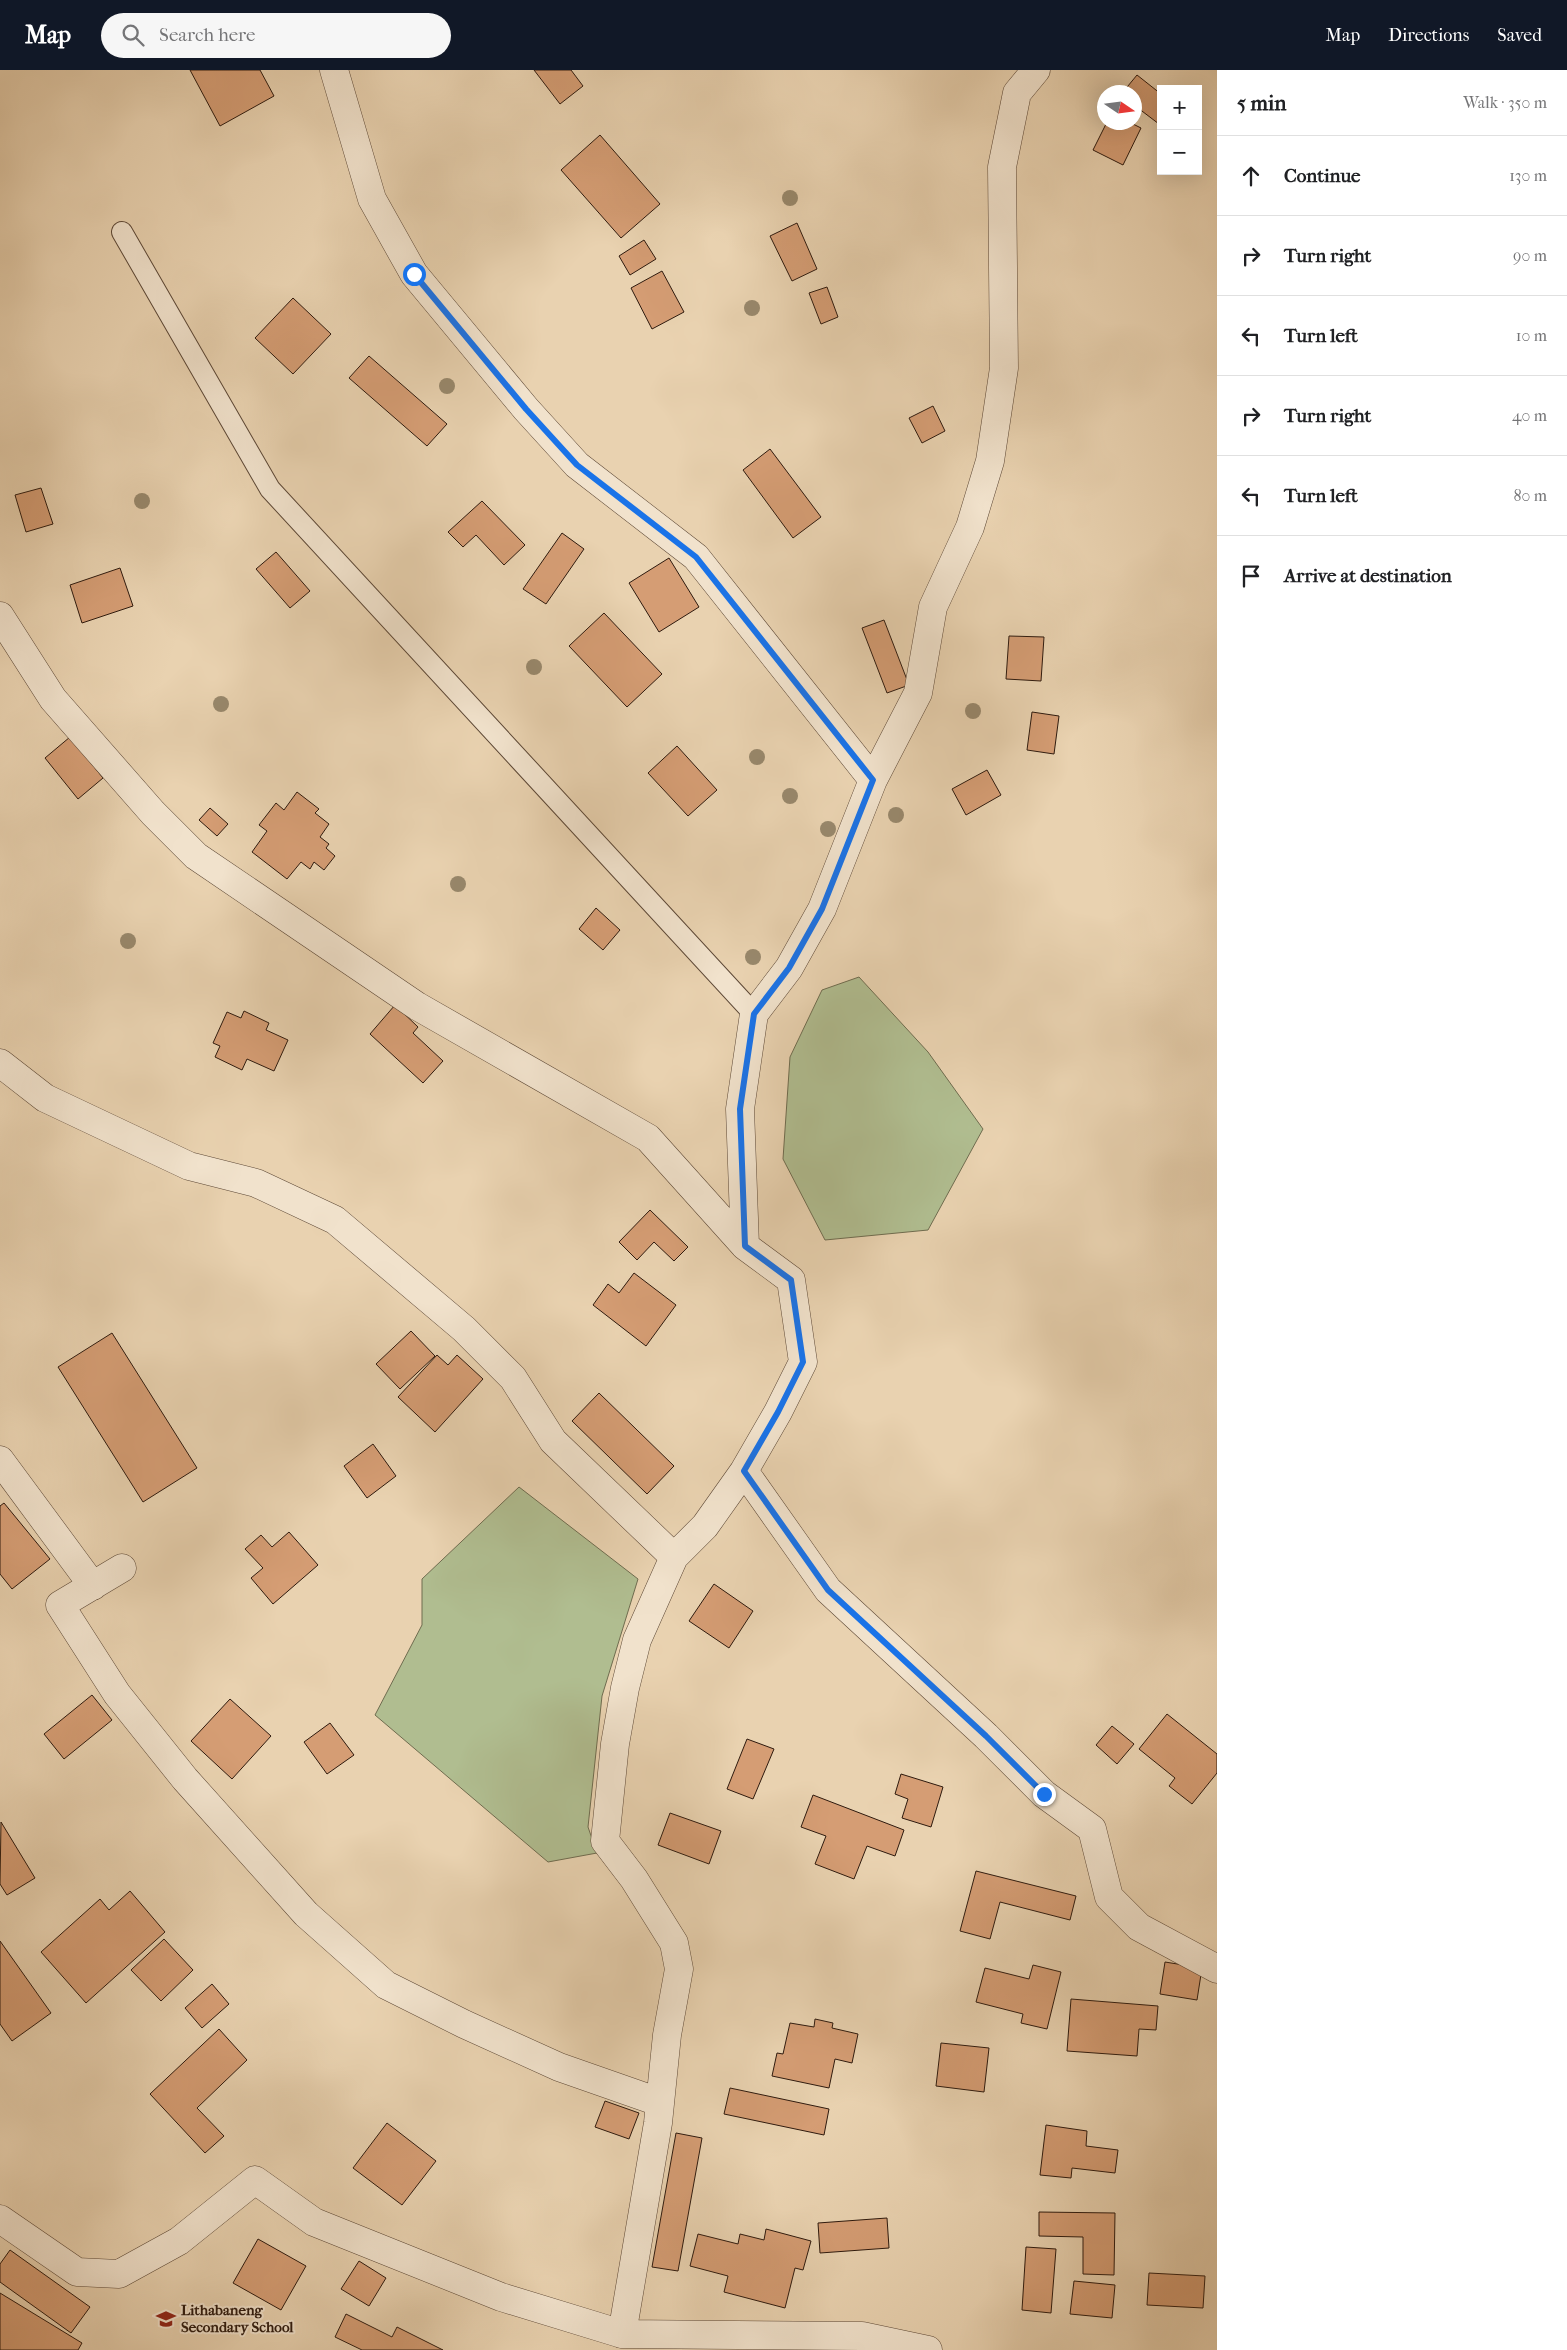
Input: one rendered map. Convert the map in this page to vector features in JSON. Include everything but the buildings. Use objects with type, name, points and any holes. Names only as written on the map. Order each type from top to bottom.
[{"type":"street","points":[[334,70],[372,199],[414,274],[526,409],[577,465],[696,557],[873,780]]},
{"type":"street","points":[[745,1246],[740,1109],[754,1014],[789,968],[822,909],[873,780],[918,693],[933,607],[970,527],[990,461],[1004,368],[1002,167],[1017,93],[1036,70]]},
{"type":"street","points":[[0,616],[53,699],[153,813],[196,856],[417,1006],[648,1138],[745,1246],[791,1280],[803,1362],[778,1412],[744,1471],[706,1526],[674,1557],[637,1640],[625,1688],[615,1744],[605,1841],[634,1880],[674,1943],[679,1968],[667,2035],[659,2102],[622,2334]]},
{"type":"street","points":[[0,1063],[45,1098],[188,1166],[256,1183],[336,1220],[464,1329],[513,1378],[553,1441],[674,1557]]},
{"type":"street","points":[[0,1460],[93,1586]]},
{"type":"street","points":[[744,1471],[828,1590],[986,1736],[1044,1794],[1092,1829],[1110,1897],[1139,1927],[1217,1969]]},
{"type":"street","points":[[122,1568],[60,1605],[117,1694],[185,1779],[306,1914],[386,1985],[464,2024],[559,2067],[659,2102]]},
{"type":"street","points":[[0,2219],[77,2272],[119,2274],[179,2241],[255,2180],[314,2222],[501,2297],[622,2334],[862,2336],[928,2350]]},
{"type":"lane","points":[[122,232],[270,489],[754,1014]]},
{"type":"green space","points":[[859,977],[928,1052],[983,1129],[928,1230],[825,1240],[783,1159],[790,1057],[822,990]]},
{"type":"green space","points":[[519,1487],[638,1579],[602,1696],[588,1827],[597,1853],[548,1862],[375,1715],[422,1625],[422,1579]]},
{"type":"place","name":"Lithabaneng Secondary School","points":[[166,2319]]},
{"type":"route","points":[[414,274],[526,409],[577,465],[696,557],[790,678],[873,780],[822,909],[789,968],[754,1014],[740,1109],[745,1246],[791,1280],[803,1362],[778,1412],[744,1471],[828,1590],[986,1736],[1044,1794]]}]
